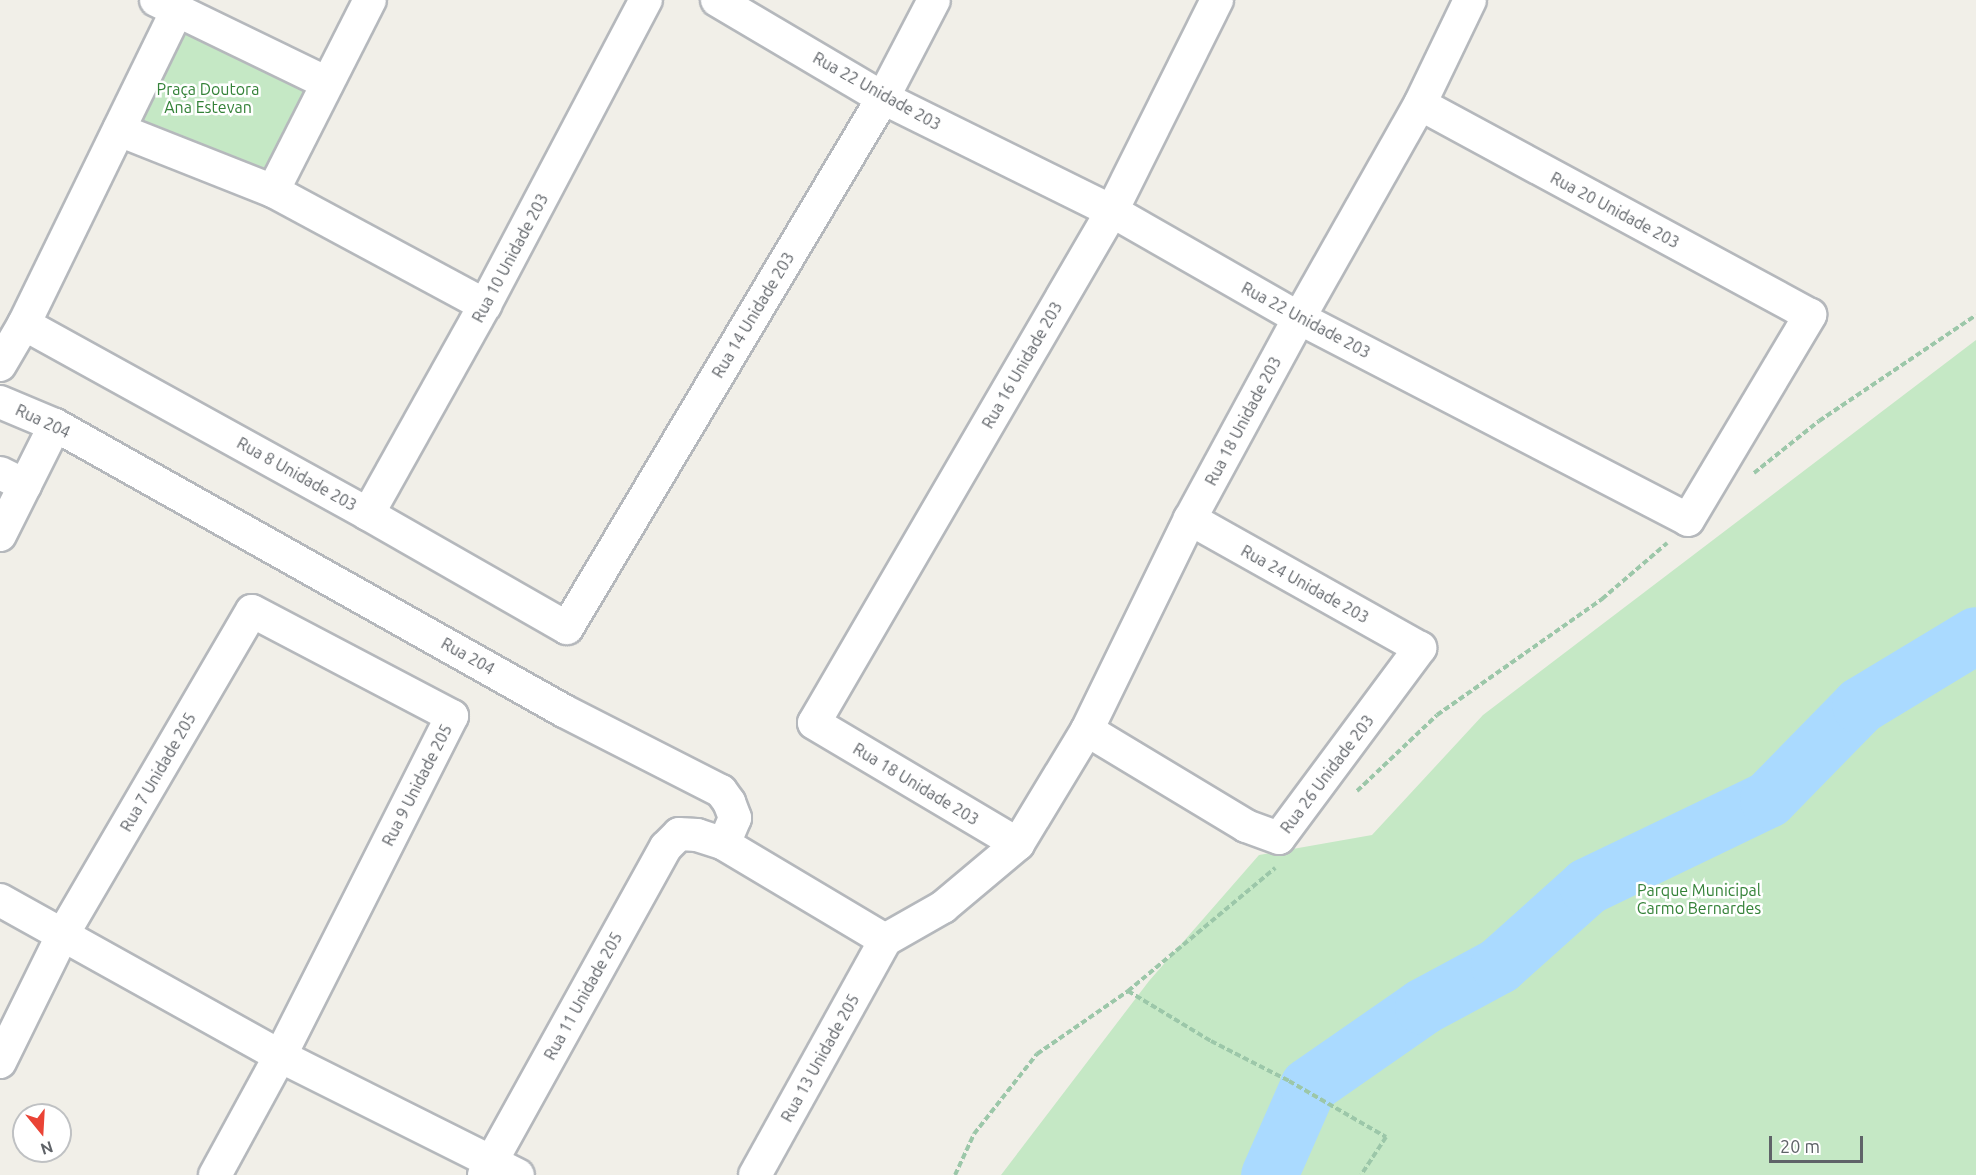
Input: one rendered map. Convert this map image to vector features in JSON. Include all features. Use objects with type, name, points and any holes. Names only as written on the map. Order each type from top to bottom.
[{"type":"street","points":[[273,191],[369,0]]},
{"type":"street","name":"Rua 10 Unidade 203","points":[[368,514],[485,305],[646,0]]},
{"type":"street","name":"Rua 22 Unidade 203","points":[[717,0],[883,98],[1112,211],[1299,318],[1688,520],[1810,315]]},
{"type":"street","name":"Rua 14 Unidade 203","points":[[567,628],[883,98],[934,0]]},
{"type":"street","name":"Rua 16 Unidade 203","points":[[814,723],[1112,211],[1217,0]]},
{"type":"street","name":"Rua 18 Unidade 203","points":[[885,940],[943,907],[1018,844],[1087,730],[1190,519],[1299,318],[1420,104],[1470,0]]},
{"type":"street","points":[[0,365],[24,324],[119,130],[166,5],[327,83]]},
{"type":"street","name":"Rua 20 Unidade 203","points":[[1420,104],[1810,315]]},
{"type":"street","points":[[119,130],[273,191],[485,305]]},
{"type":"street","name":"Rua 8 Unidade 203","points":[[24,324],[368,514],[567,628]]},
{"type":"street","name":"Rua 204","points":[[0,402],[55,425],[564,711],[721,791],[729,802],[735,818],[723,843]]},
{"type":"street","points":[[0,535],[13,479],[55,425]]},
{"type":"street","name":"Rua 24 Unidade 203","points":[[1190,519],[1420,648]]},
{"type":"street","name":"Rua 7 Unidade 205","points":[[0,1062],[63,934],[252,611]]},
{"type":"street","name":"Rua 9 Unidade 205","points":[[215,1175],[280,1056],[452,716],[252,611]]},
{"type":"street","name":"Rua 26 Unidade 203","points":[[1087,730],[1246,826],[1279,838],[1420,648]]},
{"type":"street","name":"Rua 18 Unidade 203","points":[[814,723],[1018,844]]},
{"type":"street","name":"Rua 11 Unidade 205","points":[[280,1056],[498,1170],[666,847],[679,834],[697,835],[723,843]]},
{"type":"street","points":[[723,843],[885,940]]},
{"type":"street","points":[[0,900],[280,1056]]},
{"type":"street","name":"Rua 13 Unidade 205","points":[[755,1175],[885,940]]},
{"type":"path","points":[[1747,479],[1819,421],[1976,315]]},
{"type":"path","points":[[1352,795],[1437,715],[1602,599],[1675,536]]},
{"type":"path","points":[[955,1175],[974,1134],[1036,1054],[1128,991],[1275,867]]},
{"type":"path","points":[[1128,991],[1211,1041],[1346,1112],[1386,1137],[1361,1175]]},
{"type":"green space","name":"Praça Doutora Ana Estevan","points":[[185,29],[308,89],[272,180],[132,125]]},
{"type":"green space","name":"Parque Municipal Carmo Bernardes","points":[[1976,340],[1976,1175],[1001,1175],[1149,981],[1259,855],[1372,835],[1483,715]]},
{"type":"waterway","points":[[1269,1175],[1308,1086],[1423,1006],[1499,965],[1587,886],[1768,799],[1860,705],[1976,635]]},
{"type":"waterway","points":[[1286,1115],[1308,1086]]}]
